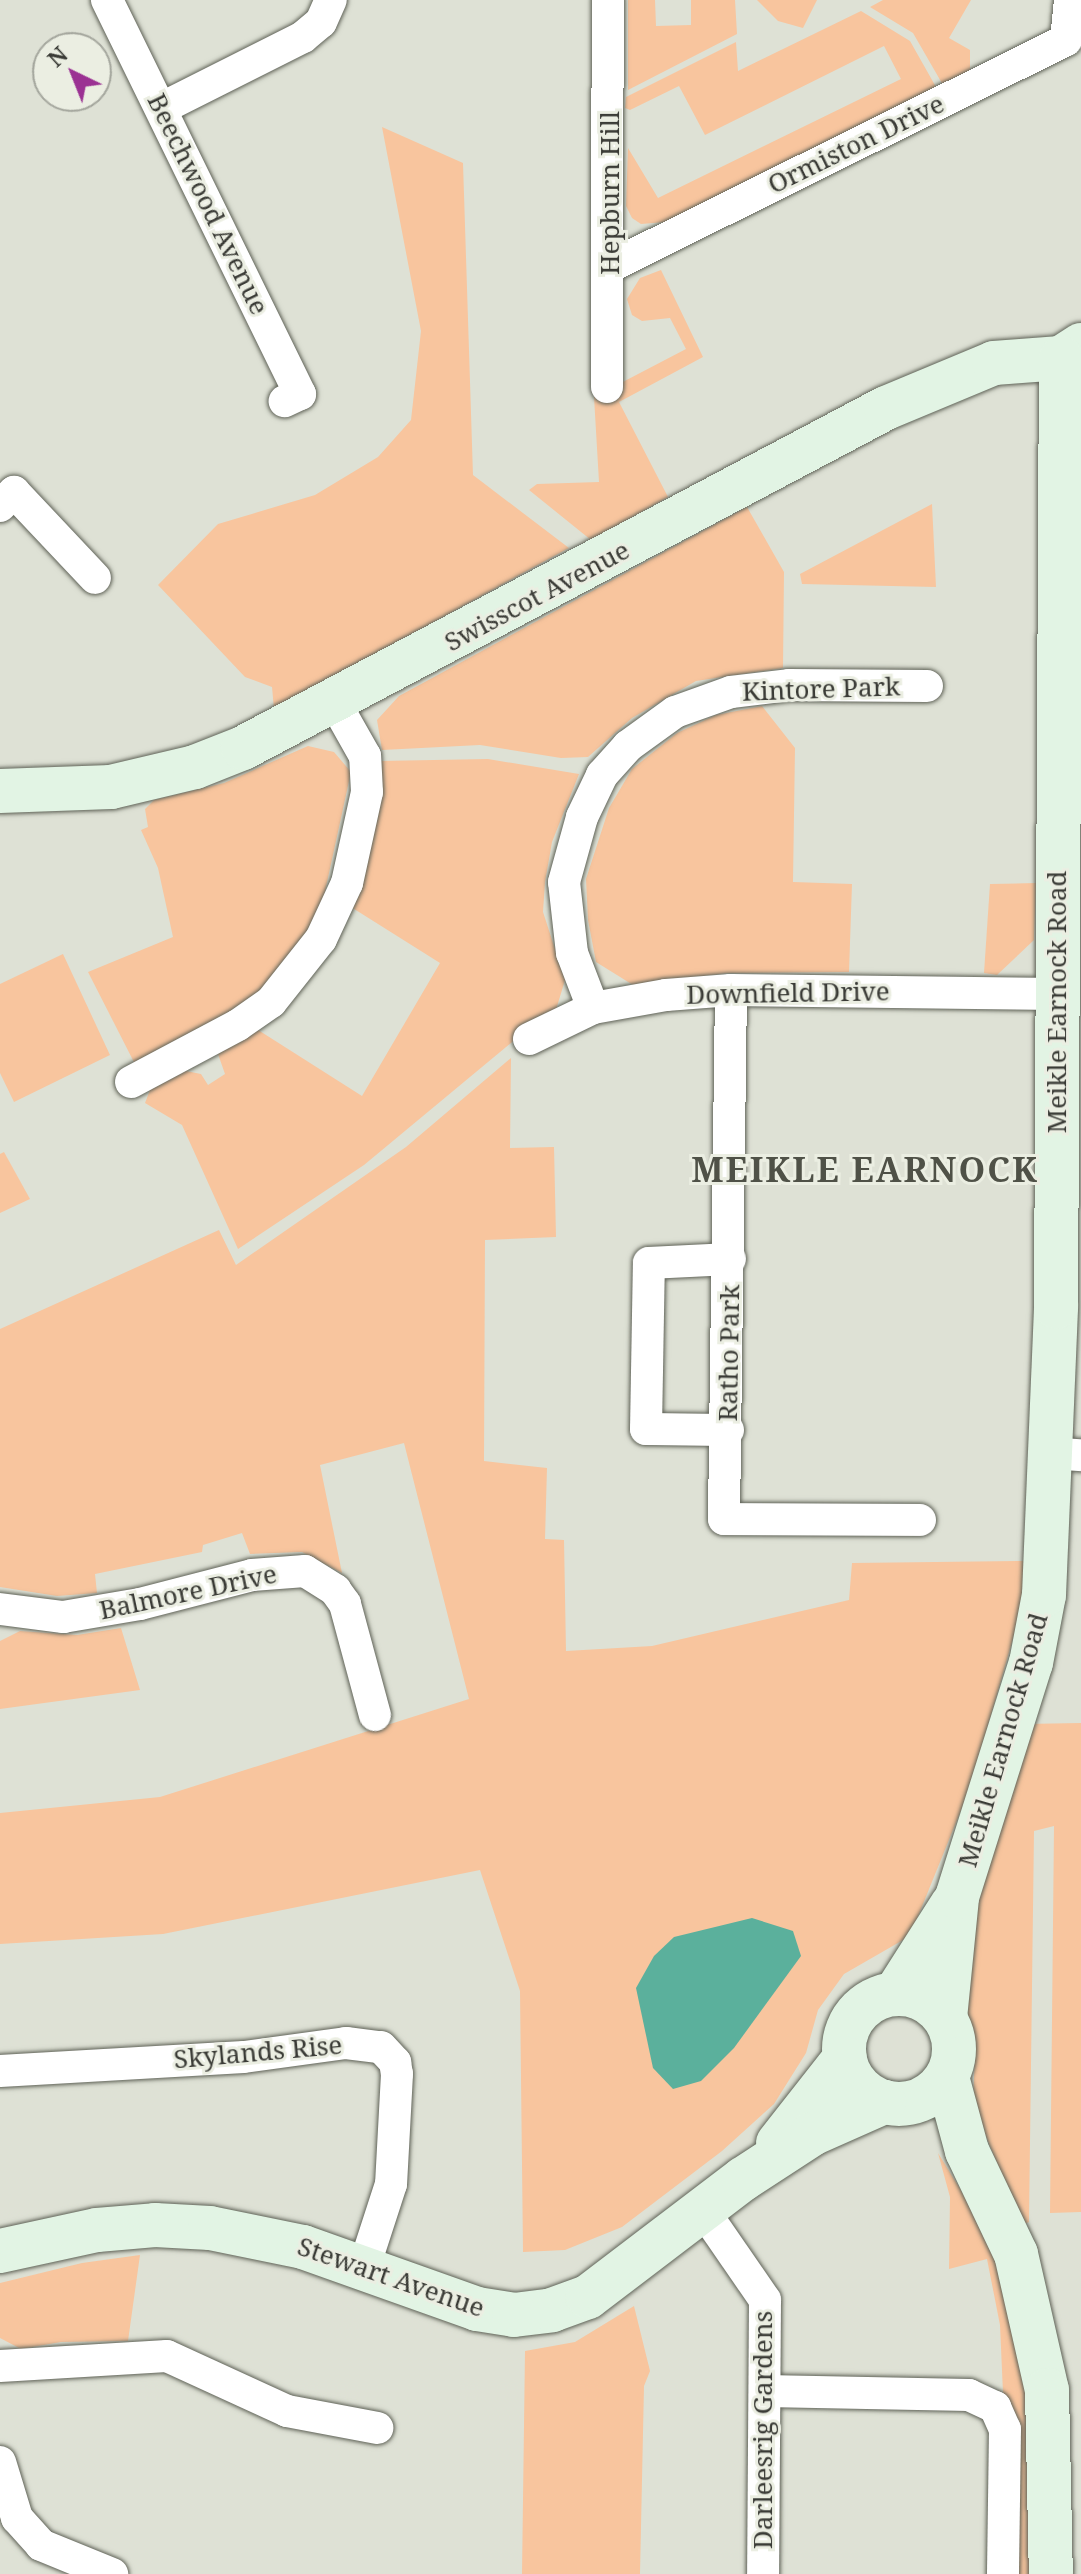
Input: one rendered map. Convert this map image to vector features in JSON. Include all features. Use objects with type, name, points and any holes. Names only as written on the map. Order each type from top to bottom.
[{"type":"street","name":"Beechwood Avenue","points":[[107,0],[300,394],[285,401]]},
{"type":"street","points":[[162,108],[303,37],[321,22],[331,0]]},
{"type":"street","name":"Hepburn Hill","points":[[607,387],[611,266],[608,0]]},
{"type":"street","name":"Ormiston Drive","points":[[611,266],[1066,40],[1070,0]]},
{"type":"street","name":"Meikle Earnock Road","points":[[945,2018],[957,1897],[1031,1663],[1065,1454],[1056,1307],[1056,994],[1070,694],[1071,352]]},
{"type":"street","name":"Swisscot Avenue","points":[[0,791],[55,793],[167,775],[243,748],[335,703],[886,408],[994,363],[1071,352]]},
{"type":"street","points":[[0,506],[14,492],[95,578]]},
{"type":"street","name":"Kintore Park","points":[[593,1008],[572,953],[564,882],[582,817],[602,775],[628,746],[675,712],[731,692],[789,685],[927,686]]},
{"type":"street","points":[[131,1082],[238,1025],[271,1002],[321,939],[347,883],[367,792],[365,756],[335,703]]},
{"type":"street","name":"Downfield Drive","points":[[529,1039],[593,1008],[731,990],[1056,994]]},
{"type":"street","name":"Ratho Park","points":[[731,990],[728,1430],[724,1519],[920,1520]]},
{"type":"street","points":[[728,1430],[646,1429],[649,1263],[730,1259]]},
{"type":"street","name":"Balmore Drive","points":[[0,1609],[63,1617],[140,1604],[252,1575],[305,1571],[335,1590],[345,1604],[375,1715]]},
{"type":"street","name":"Meikle Earnock Road","points":[[895,1994],[957,1897]]},
{"type":"street","points":[[893,2103],[935,2091],[947,2077],[954,2058],[945,2018],[931,2004],[895,1994],[867,2004],[848,2028],[845,2058],[853,2079],[967,2151]]},
{"type":"street","name":"Skylands Rise","points":[[0,2071],[244,2057],[346,2043],[381,2047],[395,2062],[397,2074],[391,2184],[364,2267]]},
{"type":"street","name":"Stewart Avenue","points":[[743,2179],[809,2108],[845,2058]]},
{"type":"street","points":[[947,2077],[967,2151],[1016,2254],[1047,2390],[1051,2574]]},
{"type":"street","name":"Stewart Avenue","points":[[0,2251],[97,2230],[155,2225],[267,2236],[364,2267],[477,2309],[514,2315],[552,2310],[588,2297],[743,2179],[825,2127],[893,2103]]},
{"type":"street","name":"Darleesrig Gardens","points":[[703,2210],[765,2300],[763,2574]]},
{"type":"street","points":[[0,2366],[167,2356],[287,2411],[377,2428]]},
{"type":"street","points":[[765,2391],[969,2395],[995,2407],[1005,2429],[1003,2574]]},
{"type":"street","points":[[0,2462],[17,2518],[41,2545],[112,2574]]},
{"type":"shaded area","points":[[628,0],[655,0],[656,26],[691,25],[691,0],[735,0],[737,34],[628,90]]},
{"type":"shaded area","points":[[757,0],[817,0],[803,28],[778,21]]},
{"type":"shaded area","points":[[883,0],[971,0],[949,38],[970,50],[970,76],[947,92],[913,33],[870,7]]},
{"type":"shaded area","points":[[861,11],[910,41],[936,87],[666,222],[641,224],[632,218],[626,206],[628,148],[658,198],[901,79],[884,46],[705,135],[679,86],[630,110],[625,108],[626,97],[736,42],[738,71]]},
{"type":"shaded area","points":[[382,127],[463,163],[473,475],[569,548],[274,709],[272,687],[245,677],[158,585],[218,524],[315,495],[378,457],[411,420],[421,331]]},
{"type":"shaded area","points":[[661,270],[703,357],[619,402],[668,497],[591,540],[529,490],[537,484],[599,482],[594,397],[686,349],[670,318],[642,321],[632,315],[627,299],[640,278]]},
{"type":"shaded area","points":[[932,504],[936,587],[802,584],[800,574]]},
{"type":"shaded area","points":[[747,507],[784,572],[783,668],[696,681],[632,718],[588,757],[561,758],[480,745],[382,750],[377,720],[399,696]]},
{"type":"shaded area","points":[[762,706],[795,748],[793,882],[852,884],[849,972],[727,973],[633,985],[596,962],[588,920],[586,879],[609,808],[632,769],[677,733],[716,715]]},
{"type":"shaded area","points":[[308,746],[334,752],[351,772],[319,919],[287,966],[253,997],[138,1070],[88,972],[173,937],[158,868],[141,830],[148,827],[145,809],[154,800],[224,783]]},
{"type":"shaded area","points":[[488,759],[579,774],[552,842],[545,882],[543,912],[565,980],[555,1013],[529,1028],[364,1165],[238,1249],[182,1125],[145,1103],[150,1090],[186,1071],[201,1074],[208,1085],[225,1074],[218,1054],[255,1028],[362,1096],[440,963],[351,907],[379,761]]},
{"type":"shaded area","points":[[1036,883],[1034,940],[997,975],[984,973],[990,884]]},
{"type":"shaded area","points":[[63,954],[110,1055],[14,1102],[0,1073],[0,984]]},
{"type":"shaded area","points":[[511,1058],[510,1148],[554,1147],[556,1237],[485,1240],[484,1461],[547,1468],[545,1539],[564,1540],[566,1651],[652,1646],[849,1600],[852,1563],[1025,1561],[1022,1607],[970,1788],[910,1936],[844,1974],[818,2010],[806,2053],[774,2104],[722,2151],[622,2227],[565,2250],[523,2252],[520,1991],[480,1870],[163,1934],[0,1944],[0,1813],[160,1797],[469,1699],[404,1443],[320,1465],[342,1573],[302,1552],[250,1554],[242,1533],[203,1545],[202,1552],[95,1574],[97,1593],[57,1596],[0,1587],[0,1329],[219,1230],[236,1265],[406,1147]]},
{"type":"shaded area","points":[[4,1152],[30,1199],[0,1213],[0,1154]]},
{"type":"shaded area","points":[[121,1628],[140,1690],[0,1709],[0,1641],[20,1631],[77,1635]]},
{"type":"shaded area","points":[[1081,1723],[1081,2212],[1050,2213],[1054,1826],[1034,1831],[1029,2222],[1022,2225],[973,2104],[975,2051],[962,2004],[962,1932],[1024,1724]]},
{"type":"shaded area","points":[[938,2153],[999,2252],[1035,2429],[1034,2574],[1011,2574],[1000,2325],[987,2259],[949,2269],[950,2197]]},
{"type":"shaded area","points":[[140,2255],[128,2341],[61,2342],[21,2349],[0,2338],[0,2283],[82,2263]]},
{"type":"shaded area","points":[[634,2306],[650,2371],[644,2386],[640,2574],[522,2574],[525,2351],[575,2342]]},
{"type":"water","points":[[752,1918],[793,1931],[801,1956],[734,2048],[701,2081],[673,2089],[653,2068],[636,1988],[654,1956],[674,1937]]},
{"type":"district","name":"MEIKLE EARNOCK","points":[[865,1170]]}]
